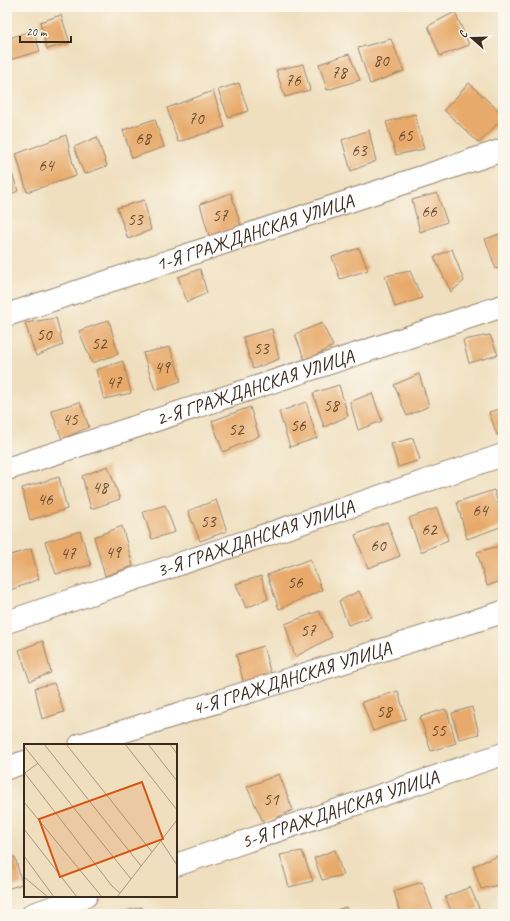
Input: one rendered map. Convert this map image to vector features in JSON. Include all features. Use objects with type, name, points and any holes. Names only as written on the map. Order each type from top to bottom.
[{"type":"street","name":"1-Я ГРАЖДАНСКАЯ УЛИЦА","points":[[7,315],[503,150]]},
{"type":"street","name":"2-Я ГРАЖДАНСКАЯ УЛИЦА","points":[[7,469],[503,306]]},
{"type":"street","name":"3-Я ГРАЖДАНСКАЯ УЛИЦА","points":[[7,622],[503,455]]},
{"type":"street","name":"4-Я ГРАЖДАНСКАЯ УЛИЦА","points":[[83,744],[503,612]]},
{"type":"street","name":"5-Я ГРАЖДАНСКАЯ УЛИЦА","points":[[177,865],[503,754]]},
{"type":"street","points":[[7,768],[24,762]]},
{"type":"street","points":[[33,914],[83,897]]},
{"type":"building","points":[[455,12],[469,45],[440,56],[428,26]]},
{"type":"building","points":[[61,15],[70,43],[47,49],[40,22]]},
{"type":"building","points":[[33,30],[40,51],[9,60],[7,39]]},
{"type":"building","points":[[391,39],[404,71],[370,84],[358,48]]},
{"type":"building","points":[[349,54],[360,80],[327,90],[319,64]]},
{"type":"building","points":[[303,64],[310,90],[285,97],[276,70]]},
{"type":"building","points":[[239,83],[248,111],[228,117],[218,90]]},
{"type":"building","points":[[469,83],[503,115],[503,118],[479,143],[444,110]]},
{"type":"building","points":[[213,91],[225,127],[178,142],[167,108]]},
{"type":"building","points":[[415,114],[424,149],[396,155],[386,122]]},
{"type":"building","points":[[155,119],[164,147],[132,158],[123,130]]},
{"type":"building","points":[[369,130],[376,161],[351,171],[342,140]]},
{"type":"building","points":[[66,135],[76,176],[27,192],[16,154]]},
{"type":"building","points":[[97,137],[107,166],[84,174],[74,147]]},
{"type":"building","points":[[9,165],[18,191],[7,196],[7,166]]},
{"type":"building","points":[[231,193],[241,226],[209,236],[200,204]]},
{"type":"building","points":[[437,193],[447,222],[420,232],[412,200]]},
{"type":"building","points":[[144,200],[151,230],[128,239],[117,208]]},
{"type":"building","points":[[503,233],[503,266],[496,269],[485,239]]},
{"type":"building","points":[[359,248],[368,270],[340,279],[332,257]]},
{"type":"building","points":[[452,249],[464,281],[451,292],[434,257]]},
{"type":"building","points":[[200,269],[207,293],[187,302],[178,277]]},
{"type":"building","points":[[410,271],[422,298],[395,307],[385,276]]},
{"type":"building","points":[[56,318],[63,345],[36,356],[25,323]]},
{"type":"building","points":[[109,320],[118,354],[92,363],[79,331]]},
{"type":"building","points":[[322,323],[333,346],[305,361],[295,334]]},
{"type":"building","points":[[272,329],[279,359],[253,369],[243,337]]},
{"type":"building","points":[[490,335],[498,355],[469,363],[463,340]]},
{"type":"building","points":[[170,347],[181,381],[155,390],[143,353]]},
{"type":"building","points":[[123,361],[131,393],[104,399],[96,370]]},
{"type":"building","points":[[419,374],[429,406],[407,416],[394,385]]},
{"type":"building","points":[[339,385],[348,416],[324,427],[313,393]]},
{"type":"building","points":[[372,393],[382,421],[358,430],[350,402]]},
{"type":"building","points":[[80,402],[89,427],[62,439],[51,410]]},
{"type":"building","points":[[306,402],[317,438],[290,447],[279,412]]},
{"type":"building","points":[[250,407],[259,436],[223,452],[212,421]]},
{"type":"building","points":[[503,408],[503,433],[497,435],[489,412]]},
{"type":"building","points":[[413,438],[420,460],[398,467],[391,444]]},
{"type":"building","points":[[108,466],[120,499],[91,509],[82,476]]},
{"type":"building","points":[[59,477],[67,509],[30,520],[22,488]]},
{"type":"building","points":[[494,490],[503,518],[503,526],[467,539],[457,502]]},
{"type":"building","points":[[216,500],[227,531],[200,541],[188,511]]},
{"type":"building","points":[[165,505],[175,532],[152,539],[143,512]]},
{"type":"building","points":[[437,508],[448,540],[421,552],[409,518]]},
{"type":"building","points":[[387,522],[400,556],[368,568],[355,535]]},
{"type":"building","points":[[122,526],[133,566],[105,576],[94,537]]},
{"type":"building","points":[[80,531],[91,565],[56,574],[45,542]]},
{"type":"building","points":[[503,545],[503,580],[487,586],[477,552]]},
{"type":"building","points":[[31,549],[39,579],[8,591],[7,556]]},
{"type":"building","points":[[310,559],[322,590],[279,609],[267,575]]},
{"type":"building","points":[[261,576],[268,599],[246,608],[236,584]]},
{"type":"building","points":[[359,591],[371,617],[348,625],[339,601]]},
{"type":"building","points":[[319,611],[332,637],[295,657],[285,624]]},
{"type":"building","points":[[43,641],[51,673],[30,681],[19,650]]},
{"type":"building","points":[[263,646],[271,674],[244,684],[236,655]]},
{"type":"building","points":[[54,683],[64,712],[42,719],[35,688]]},
{"type":"building","points":[[398,691],[406,719],[373,731],[362,702]]},
{"type":"building","points":[[472,707],[479,734],[459,739],[452,713]]},
{"type":"building","points":[[445,709],[448,714],[456,743],[431,751],[420,717]]},
{"type":"building","points":[[279,774],[293,810],[264,824],[247,787]]},
{"type":"building","points":[[335,850],[343,875],[322,880],[314,858]]},
{"type":"building","points":[[302,851],[313,881],[289,887],[280,855]]},
{"type":"building","points":[[498,856],[503,870],[503,884],[481,889],[473,866]]},
{"type":"building","points":[[15,857],[22,884],[7,889],[7,858]]},
{"type":"building","points":[[422,882],[433,911],[423,914],[400,914],[394,891]]},
{"type":"building","points":[[470,887],[479,908],[464,914],[453,914],[445,897]]},
{"type":"building","points":[[142,907],[144,914],[117,913]]},
{"type":"building","points":[[346,907],[349,914],[325,914]]}]
